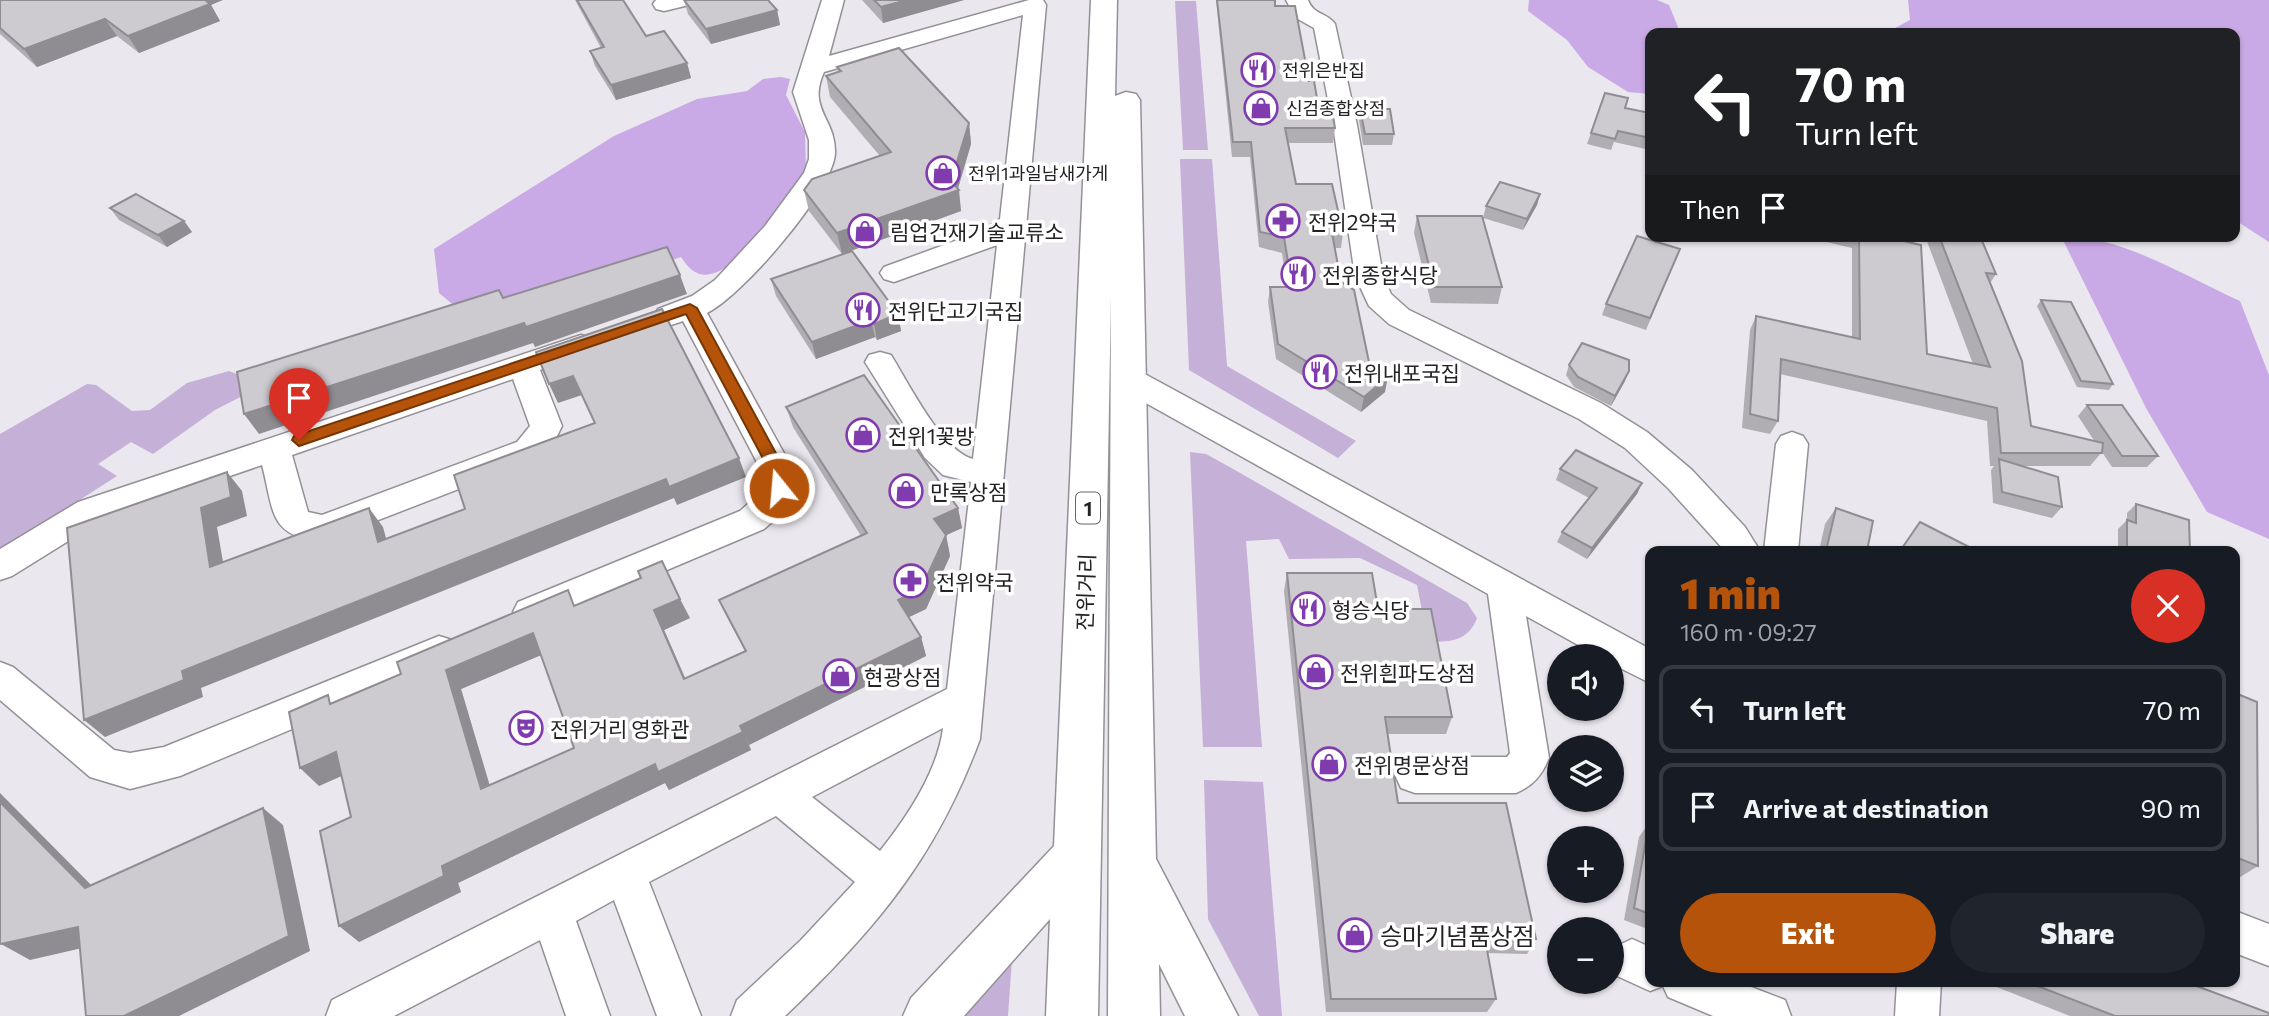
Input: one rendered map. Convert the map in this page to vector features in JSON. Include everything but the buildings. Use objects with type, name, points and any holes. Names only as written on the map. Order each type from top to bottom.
[{"type":"main road","name":"전위거리","points":[[1072,1016],[1104,0]]},
{"type":"main road","name":"1","points":[[1126,0],[1134,1016]]},
{"type":"main road","points":[[929,1016],[1077,855]]},
{"type":"main road","points":[[1134,865],[1212,1016]]},
{"type":"street","points":[[0,566],[90,511],[626,330],[710,299],[729,282],[818,174],[823,157],[820,128],[808,106],[805,92],[833,0]]},
{"type":"street","points":[[1297,0],[1299,9],[1307,17],[1324,24],[1345,125],[1369,276],[1380,299],[1399,317],[1590,411],[1636,440],[1681,479],[1740,546]]},
{"type":"street","points":[[753,1016],[826,948],[884,880],[925,824],[951,772],[961,739],[1015,221],[1042,2],[814,67]]},
{"type":"street","points":[[894,273],[992,237],[1006,230],[1015,221]]},
{"type":"street","points":[[0,678],[104,765],[130,771],[166,764],[752,520],[771,505],[779,488],[776,468],[690,308]]},
{"type":"street","points":[[880,362],[936,450],[954,466],[988,475]]},
{"type":"street","points":[[274,449],[293,519],[304,527],[324,528],[528,450],[541,438],[546,426],[523,365]]},
{"type":"street","points":[[1130,380],[1645,664]]},
{"type":"street","points":[[1782,546],[1792,444]]},
{"type":"street","points":[[1415,775],[1516,775],[1530,758],[1504,587]]},
{"type":"street","points":[[357,1013],[965,698]]},
{"type":"street","points":[[779,794],[884,880]]},
{"type":"street","points":[[625,873],[679,1016]]},
{"type":"street","points":[[551,911],[588,1016]]},
{"type":"street","points":[[2240,934],[2269,945]]},
{"type":"street","points":[[1696,987],[1769,1016]]},
{"type":"street","points":[[1917,1016],[1919,987]]},
{"type":"shaded area","points":[[1529,0],[1657,0],[1669,5],[1678,27],[1645,28],[1645,94],[1628,92],[1588,67],[1567,40],[1528,11]]},
{"type":"shaded area","points":[[1908,0],[2269,0],[2269,242],[2240,223],[2240,28],[1895,28],[1910,20]]},
{"type":"shaded area","points":[[1175,1],[1196,1],[1208,150],[1183,150]]},
{"type":"shaded area","points":[[763,79],[790,79],[786,95],[805,132],[806,169],[793,197],[730,265],[715,273],[703,274],[691,270],[681,257],[545,303],[468,317],[439,293],[434,249],[614,136],[697,99],[747,91]]},
{"type":"shaded area","points":[[1180,159],[1212,159],[1227,366],[1356,441],[1338,458],[1189,370]]},
{"type":"shaded area","points":[[2064,242],[2102,242],[2130,250],[2240,301],[2269,375],[2269,539],[2207,512],[2146,408]]},
{"type":"shaded area","points":[[229,371],[245,377],[250,392],[215,410],[153,454],[131,442],[98,464],[117,476],[0,551],[0,434],[87,384],[96,385],[132,411],[150,410],[187,383]]},
{"type":"shaded area","points":[[1190,452],[1206,454],[1467,603],[1477,618],[1474,625],[1458,638],[1428,641],[1417,585],[1360,558],[1289,559],[1279,539],[1246,541],[1262,747],[1203,747]]},
{"type":"shaded area","points":[[1204,780],[1263,782],[1282,1016],[1259,1016],[1208,919]]},
{"type":"shaded area","points":[[1012,959],[1008,1016],[960,1016]]},
{"type":"place","name":"전위은반집","points":[[1258,70]]},
{"type":"place","name":"신검종합상점","points":[[1261,108]]},
{"type":"place","name":"전위1과일남새가게","points":[[943,173]]},
{"type":"place","name":"전위2약국","points":[[1283,221]]},
{"type":"place","name":"림업건재기술교류소","points":[[865,231]]},
{"type":"place","name":"전위종합식당","points":[[1298,274]]},
{"type":"place","name":"전위단고기국집","points":[[863,310]]},
{"type":"place","name":"전위내포국집","points":[[1320,372]]},
{"type":"place","name":"전위1꽃방","points":[[863,435]]},
{"type":"place","name":"만록상점","points":[[906,491]]},
{"type":"place","name":"전위약국","points":[[911,581]]},
{"type":"place","name":"형승식당","points":[[1308,609]]},
{"type":"place","name":"전위흰파도상점","points":[[1316,672]]},
{"type":"place","name":"현광상점","points":[[840,676]]},
{"type":"place","name":"전위거리 영화관","points":[[526,728]]},
{"type":"place","name":"전위명문상점","points":[[1329,764]]},
{"type":"place","name":"승마기념품상점","points":[[1355,935]]},
{"type":"route","points":[[299,440],[690,308],[776,468],[779,488]]}]
